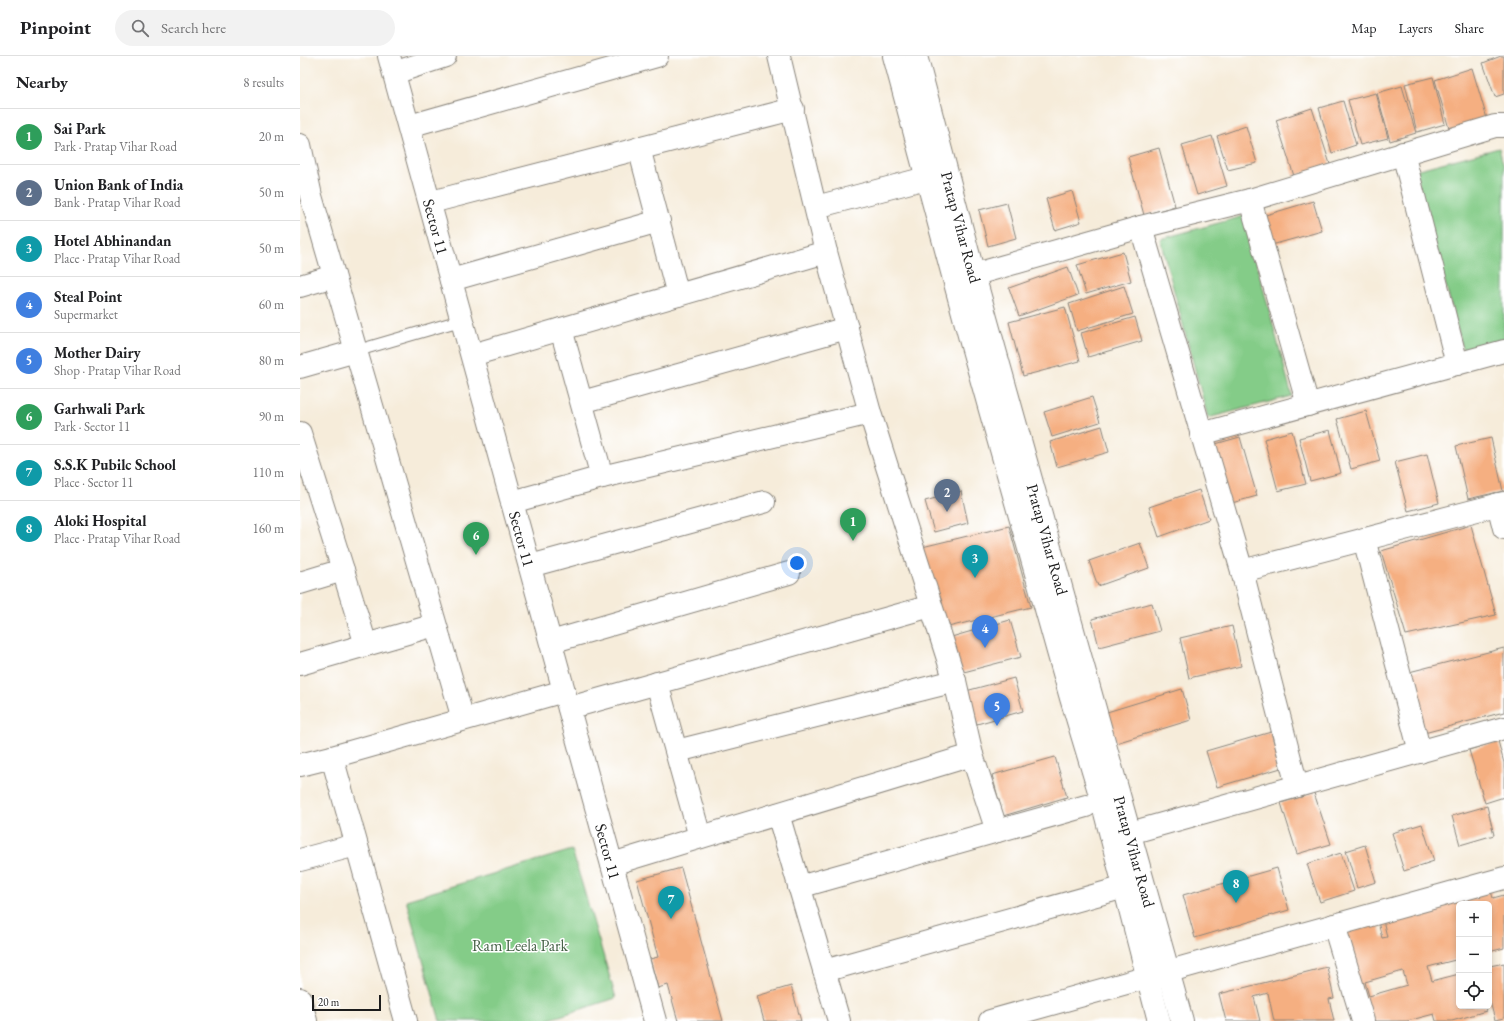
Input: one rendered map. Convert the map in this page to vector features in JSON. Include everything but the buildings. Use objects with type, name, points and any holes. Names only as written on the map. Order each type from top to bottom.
[{"type":"street","points":[[392,64],[444,56]]},
{"type":"street","points":[[409,126],[657,56]]},
{"type":"street","points":[[779,56],[793,109],[826,252],[870,413],[955,681],[972,755],[996,831]]},
{"type":"street","name":"Pratap Vihar Road","points":[[894,56],[926,178],[964,278]]},
{"type":"street","name":"Pratap Vihar Road","points":[[916,56],[964,278],[1125,887],[1158,974],[1182,1021]]},
{"type":"street","name":"Sector 11","points":[[392,64],[432,202],[451,280],[655,1021]]},
{"type":"street","points":[[432,202],[793,109]]},
{"type":"street","points":[[964,278],[1141,228],[1250,200],[1403,152],[1495,126],[1504,126]]},
{"type":"street","points":[[300,145],[305,198],[334,276],[463,719]]},
{"type":"street","points":[[639,148],[678,295]]},
{"type":"street","points":[[1403,152],[1457,364]]},
{"type":"street","points":[[816,207],[926,178]]},
{"type":"street","points":[[1250,200],[1308,405]]},
{"type":"street","points":[[451,280],[659,221]]},
{"type":"street","points":[[1141,228],[1242,571],[1297,786]]},
{"type":"street","points":[[472,355],[826,252]]},
{"type":"street","points":[[300,286],[334,276]]},
{"type":"street","points":[[582,402],[847,328]]},
{"type":"street","points":[[561,329],[602,477]]},
{"type":"street","points":[[300,367],[356,351]]},
{"type":"street","points":[[1201,434],[1504,351]]},
{"type":"street","points":[[512,502],[602,477],[870,413]]},
{"type":"street","points":[[300,433],[366,645]]},
{"type":"street","points":[[530,566],[764,502]]},
{"type":"street","points":[[1242,571],[1501,504],[1504,528]]},
{"type":"street","points":[[1364,539],[1420,752]]},
{"type":"street","points":[[300,583],[343,570]]},
{"type":"street","points":[[550,642],[789,573]]},
{"type":"street","points":[[300,765],[463,719],[657,683],[931,606]]},
{"type":"street","points":[[300,664],[435,625]]},
{"type":"street","points":[[677,751],[955,681]]},
{"type":"street","points":[[657,683],[700,837]]},
{"type":"street","points":[[1130,833],[1504,728]]},
{"type":"street","points":[[612,864],[972,755]]},
{"type":"street","points":[[332,757],[403,1020]]},
{"type":"street","points":[[799,887],[1103,801]]},
{"type":"street","name":"Pratap Vihar Road","points":[[1103,801],[1130,833],[1158,974],[1159,1021]]},
{"type":"street","points":[[778,814],[839,1021]]},
{"type":"street","points":[[300,860],[356,845]]},
{"type":"street","points":[[990,1021],[1504,878]]},
{"type":"street","points":[[824,971],[1125,887]]},
{"type":"street","points":[[1334,925],[1363,1021]]},
{"type":"street","points":[[300,999],[306,1021]]},
{"type":"lane","points":[[356,351],[462,320]]},
{"type":"green space","points":[[1499,148],[1504,167],[1504,339],[1463,350],[1415,170]]},
{"type":"green space","points":[[1244,216],[1292,396],[1208,418],[1160,239]]},
{"type":"green space","name":"Ram Leela Park","points":[[572,850],[616,998],[544,1021],[440,1021],[406,900]]},
{"type":"place","name":"Union Bank of India","points":[[947,512]]},
{"type":"place","name":"Sai Park","points":[[853,541]]},
{"type":"place","name":"Garhwali Park","points":[[476,555]]},
{"type":"place","name":"Hotel Abhinandan","points":[[975,578]]},
{"type":"place","name":"Steal Point","points":[[985,648]]},
{"type":"place","name":"Mother Dairy","points":[[997,726]]},
{"type":"place","name":"Aloki Hospital","points":[[1236,903]]},
{"type":"place","name":"S.S.K Pubilc School","points":[[671,919]]}]
